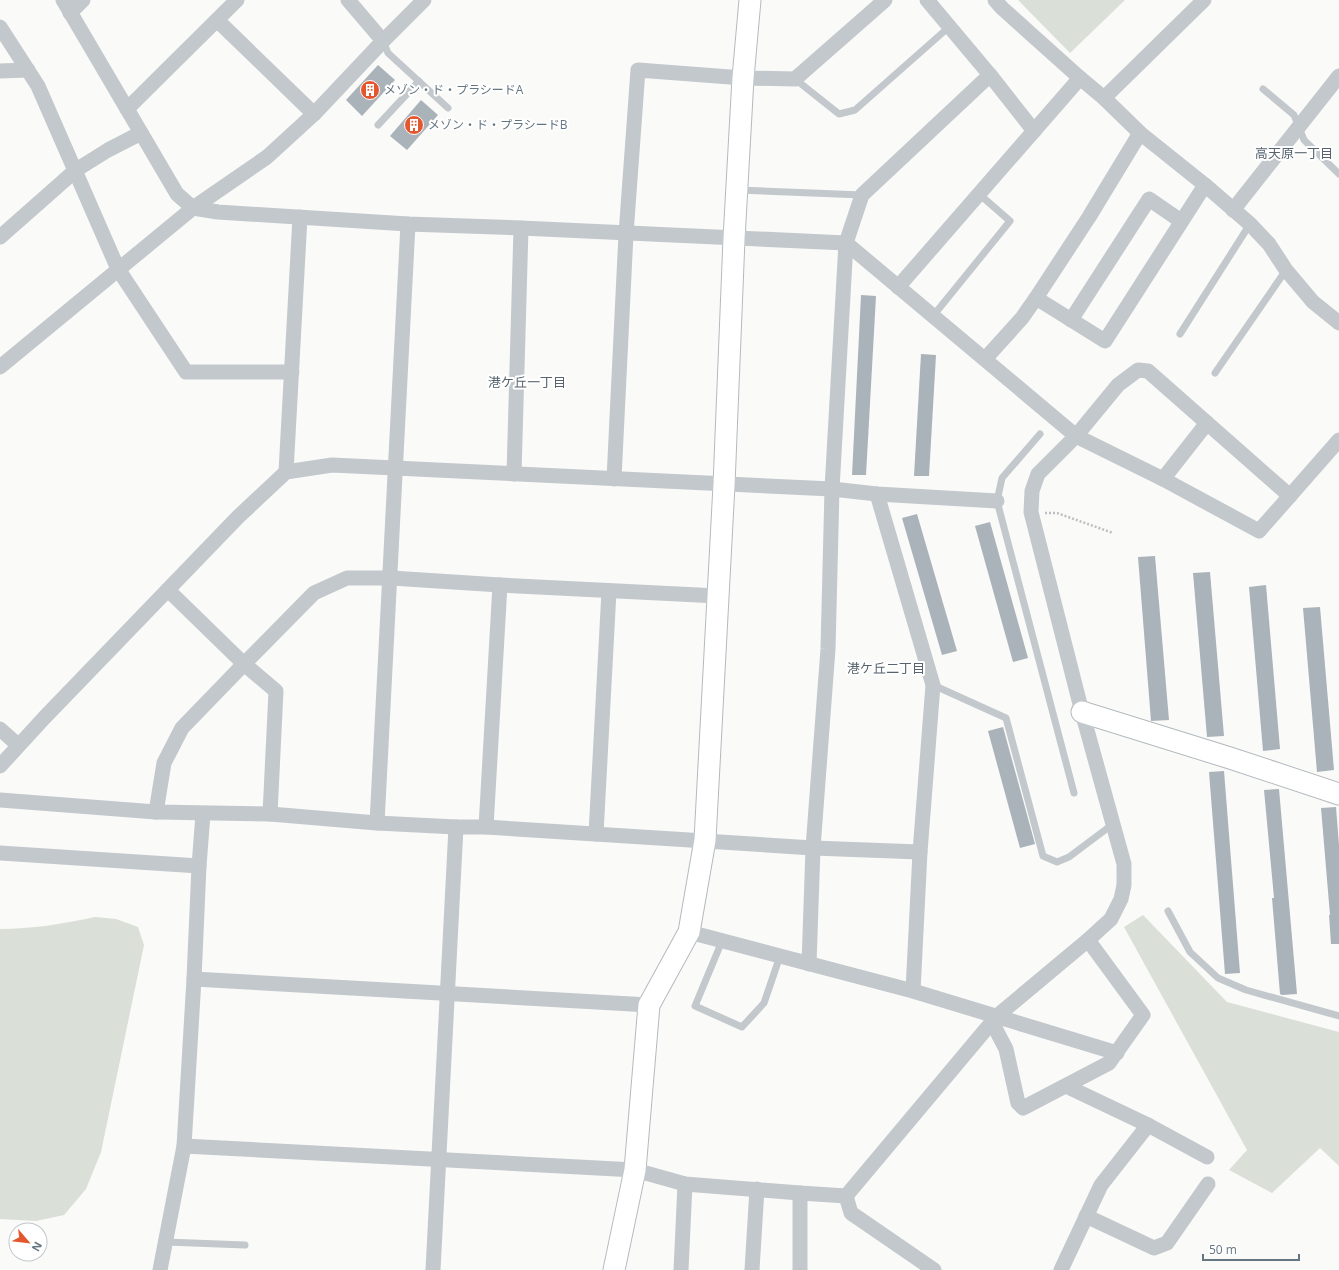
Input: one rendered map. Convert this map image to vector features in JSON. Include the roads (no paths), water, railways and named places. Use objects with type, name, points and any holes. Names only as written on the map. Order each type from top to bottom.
[{"type":"street","points":[[83,0],[66,6],[177,194],[193,208],[218,212],[408,224],[846,243],[1076,436],[1163,479],[1259,531],[1339,440]]},
{"type":"street","points":[[127,109],[237,0]]},
{"type":"street","points":[[348,0],[383,41]]},
{"type":"street","points":[[0,368],[193,208],[267,157],[314,114],[424,0]]},
{"type":"street","points":[[614,1270],[635,1170],[649,1005],[689,932],[705,840],[724,485],[734,239],[738,190],[743,78],[750,0]]},
{"type":"street","points":[[614,479],[626,234],[638,70],[743,78],[795,79],[885,0]]},
{"type":"street","points":[[927,0],[990,75],[1034,131]]},
{"type":"street","points":[[995,0],[1002,8],[1104,98],[1140,133],[1205,185],[1250,224],[1269,244],[1286,270],[1313,302],[1339,323]]},
{"type":"street","points":[[1104,98],[1204,0]]},
{"type":"street","points":[[217,20],[314,114]]},
{"type":"street","points":[[0,27],[38,86],[118,269],[186,372],[292,372]]},
{"type":"street","points":[[0,71],[28,70]]},
{"type":"street","points":[[809,964],[813,848],[828,649],[832,489],[846,243],[862,195],[990,75]]},
{"type":"street","points":[[1233,210],[1339,76]]},
{"type":"street","points":[[898,287],[1080,78]]},
{"type":"street","points":[[0,237],[76,170],[108,150],[141,133]]},
{"type":"street","points":[[985,359],[1022,318],[1036,298],[1089,217],[1140,133]]},
{"type":"street","points":[[1036,298],[1105,341],[1205,185]]},
{"type":"street","points":[[1071,320],[1149,199],[1181,221]]},
{"type":"street","points":[[286,472],[300,217]]},
{"type":"street","points":[[377,823],[391,578],[408,224]]},
{"type":"street","points":[[514,474],[521,228]]},
{"type":"street","points":[[846,1196],[997,1016],[1111,919],[1121,899],[1124,885],[1124,864],[1082,712],[1031,512],[1032,491],[1038,474],[1076,436],[1118,385],[1138,370],[1148,371],[1290,496]]},
{"type":"street","points":[[1163,479],[1207,423]]},
{"type":"street","points":[[0,766],[18,745],[238,517],[286,472],[332,465],[832,489],[877,494],[997,501]]},
{"type":"street","points":[[877,494],[933,685],[920,852],[913,991]]},
{"type":"street","points":[[156,812],[164,763],[182,728],[314,593],[347,578],[391,578],[500,586],[718,596]]},
{"type":"street","points":[[486,827],[500,586]]},
{"type":"street","points":[[168,590],[244,664],[276,691],[270,814]]},
{"type":"street","points":[[596,834],[609,591]]},
{"type":"street","points":[[1082,712],[1339,794]]},
{"type":"street","points":[[0,729],[18,745]]},
{"type":"street","points":[[0,800],[156,812],[270,814],[377,823],[486,827],[813,848],[920,852]]},
{"type":"street","points":[[160,1270],[184,1146],[203,814]]},
{"type":"street","points":[[433,1270],[456,827]]},
{"type":"street","points":[[0,853],[199,866]]},
{"type":"street","points":[[689,932],[913,991],[1117,1053]]},
{"type":"street","points":[[997,1016],[995,1028],[1006,1049],[1018,1103],[1023,1108],[1109,1063],[1143,1015],[1088,940]]},
{"type":"street","points":[[194,979],[649,1005]]},
{"type":"street","points":[[1066,1086],[1148,1125],[1207,1157]]},
{"type":"street","points":[[1061,1270],[1101,1185],[1148,1125]]},
{"type":"street","points":[[184,1146],[635,1170],[685,1184],[846,1196]]},
{"type":"street","points":[[680,1270],[685,1184]]},
{"type":"street","points":[[1086,1216],[1154,1248],[1167,1243],[1208,1184]]},
{"type":"street","points":[[752,1270],[757,1189]]},
{"type":"street","points":[[800,1192],[800,1270]]},
{"type":"street","points":[[846,1196],[851,1214],[934,1270]]},
{"type":"lane","points":[[795,79],[839,114],[855,110],[949,27]]},
{"type":"lane","points":[[383,41],[388,53],[448,108]]},
{"type":"lane","points":[[378,125],[419,81]]},
{"type":"lane","points":[[1263,89],[1294,115],[1304,140],[1339,174]]},
{"type":"lane","points":[[738,190],[862,195]]},
{"type":"lane","points":[[933,316],[1010,221],[979,194]]},
{"type":"lane","points":[[1180,334],[1250,224]]},
{"type":"lane","points":[[1215,373],[1286,270]]},
{"type":"lane","points":[[1040,434],[1002,478],[997,501],[1074,793]]},
{"type":"lane","points":[[933,685],[1006,718],[1044,856],[1057,862],[1069,857],[1112,824]]},
{"type":"lane","points":[[1168,911],[1190,952],[1218,978],[1246,990],[1339,1016]]},
{"type":"lane","points":[[722,941],[695,1006],[742,1027],[764,1003],[780,956]]},
{"type":"lane","points":[[166,1242],[245,1245]]},
{"type":"place","name":"メゾン・ド・プラシードA","points":[[370,90]]},
{"type":"place","name":"メゾン・ド・プラシードB","points":[[414,125]]},
{"type":"district","name":"高天原一丁目","points":[[1294,153]]},
{"type":"district","name":"港ケ丘一丁目","points":[[527,382]]},
{"type":"district","name":"港ケ丘二丁目","points":[[886,668]]}]
